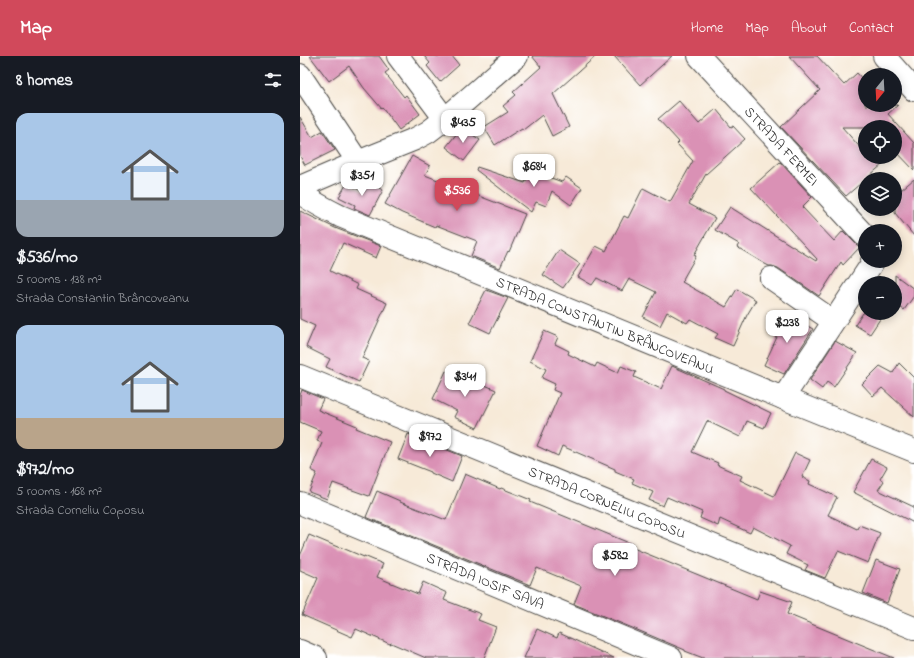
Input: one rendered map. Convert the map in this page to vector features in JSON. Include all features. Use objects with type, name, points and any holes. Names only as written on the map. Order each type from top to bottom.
[{"type":"street","points":[[398,56],[445,119]]},
{"type":"street","points":[[300,187],[415,140],[445,119],[517,56]]},
{"type":"street","name":"STRADA FERMEI","points":[[700,56],[858,228]]},
{"type":"street","points":[[884,56],[914,90]]},
{"type":"street","points":[[300,75],[358,162]]},
{"type":"street","name":"STRADA CONSTANTIN BRÂNCOVEANU","points":[[300,193],[312,202],[340,216],[914,451]]},
{"type":"street","points":[[784,398],[869,268]]},
{"type":"street","points":[[771,278],[833,321]]},
{"type":"street","name":"STRADA CORNELIU COPOSU","points":[[300,376],[914,628]]},
{"type":"street","name":"STRADA IOSIF SAVA","points":[[300,503],[671,658]]},
{"type":"street","points":[[300,651],[316,658]]},
{"type":"building","points":[[310,56],[379,56],[389,70],[385,73],[404,97],[406,95],[420,114],[399,130],[383,108],[382,109],[364,88],[349,66],[329,81]]},
{"type":"building","points":[[424,56],[452,56],[459,65],[440,82],[427,66],[430,63]]},
{"type":"building","points":[[532,56],[596,56],[553,94],[569,127],[552,136],[542,115],[523,130],[522,128],[495,145],[484,127],[508,112],[503,106],[516,95],[513,92],[541,67]]},
{"type":"building","points":[[614,56],[672,56],[640,85]]},
{"type":"building","points":[[789,56],[817,56],[844,85],[857,73],[858,112],[890,112],[888,114],[893,120],[858,120],[858,127],[842,127],[858,145],[858,164],[883,164],[874,172],[858,172],[858,186],[846,196],[781,127],[820,90]]},
{"type":"building","points":[[679,101],[699,124],[716,109],[731,127],[733,126],[745,139],[706,174],[689,204],[715,218],[694,255],[696,256],[682,282],[726,307],[737,289],[756,300],[747,315],[733,346],[715,338],[718,334],[690,319],[687,323],[667,312],[660,326],[643,317],[656,292],[629,279],[622,291],[597,278],[592,285],[578,277],[596,246],[606,251],[624,216],[628,218],[643,188],[670,202],[693,161],[677,144],[679,142],[658,119]]},
{"type":"building","points":[[300,117],[312,137],[322,131],[335,150],[305,165],[300,156]]},
{"type":"building","points":[[462,127],[480,140],[464,161],[446,147]]},
{"type":"building","points":[[902,130],[914,143],[914,170],[902,157]]},
{"type":"building","points":[[412,156],[430,166],[425,175],[525,214],[509,252],[508,251],[500,268],[471,256],[477,241],[436,225],[435,227],[385,204]]},
{"type":"building","points":[[780,162],[812,197],[802,207],[834,241],[843,231],[858,246],[858,249],[843,265],[841,262],[819,296],[778,268],[765,264],[737,247],[739,244],[715,230],[730,207],[816,261],[817,259],[751,188]]},
{"type":"building","points":[[477,167],[525,183],[530,170],[562,182],[566,177],[582,188],[571,205],[552,191],[546,206],[536,202],[531,212],[476,170]]},
{"type":"building","points":[[914,179],[914,236],[897,216],[902,216],[902,189]]},
{"type":"building","points":[[347,183],[364,192],[369,183],[383,190],[370,215],[354,208],[355,205],[339,197]]},
{"type":"building","points":[[300,211],[335,228],[381,246],[376,258],[343,243],[330,271],[358,285],[356,289],[387,303],[362,358],[369,361],[359,382],[326,367],[330,359],[306,347],[315,326],[300,319]]},
{"type":"building","points":[[559,250],[580,264],[563,288],[543,275]]},
{"type":"building","points":[[902,280],[914,289],[914,296],[904,310],[902,308]]},
{"type":"building","points":[[486,290],[508,298],[490,333],[469,323]]},
{"type":"building","points":[[787,315],[813,329],[784,374],[764,365],[777,337],[775,337]]},
{"type":"building","points":[[858,320],[879,320],[870,334],[855,325]]},
{"type":"building","points":[[544,331],[558,337],[555,344],[569,351],[568,354],[595,367],[597,363],[618,373],[621,366],[636,372],[634,377],[661,389],[672,366],[724,389],[771,413],[764,428],[747,421],[740,437],[707,421],[692,452],[718,463],[717,465],[742,476],[740,480],[774,496],[795,453],[810,460],[802,477],[810,481],[809,484],[837,497],[828,515],[857,529],[859,525],[880,533],[868,563],[838,551],[825,578],[805,570],[808,565],[786,554],[790,546],[753,527],[750,533],[720,519],[718,526],[700,518],[702,512],[667,497],[663,506],[649,500],[653,492],[632,483],[634,479],[615,471],[615,469],[562,446],[558,456],[537,446],[560,393],[553,390],[555,384],[542,378],[546,369],[530,361]]},
{"type":"building","points":[[835,341],[857,353],[834,387],[827,382],[822,389],[810,380]]},
{"type":"building","points":[[899,363],[914,378],[914,417],[882,388],[873,396],[862,384],[880,366],[893,373]]},
{"type":"building","points":[[446,371],[471,382],[472,379],[496,390],[477,428],[454,417],[457,411],[433,399]]},
{"type":"building","points":[[302,390],[323,399],[318,410],[357,426],[356,428],[390,442],[369,496],[333,483],[327,499],[309,492],[317,473],[311,470],[322,443],[317,441],[321,431],[300,422],[300,395]]},
{"type":"building","points":[[408,434],[462,456],[452,482],[398,459]]},
{"type":"building","points":[[871,459],[887,467],[880,479],[884,481],[878,490],[914,507],[914,523],[853,492]]},
{"type":"building","points":[[465,474],[531,500],[530,502],[634,545],[633,548],[757,599],[760,591],[792,602],[787,614],[894,658],[703,658],[574,604],[581,586],[537,568],[530,585],[366,517],[377,491],[400,502],[446,520]]},
{"type":"building","points":[[309,535],[383,564],[377,577],[418,594],[423,582],[447,593],[444,600],[481,614],[478,620],[496,627],[484,658],[426,658],[356,629],[352,637],[302,615],[318,578],[300,570],[300,556]]},
{"type":"building","points":[[876,560],[900,569],[887,603],[863,593]]},
{"type":"building","points":[[537,629],[557,638],[559,633],[614,658],[524,658]]}]
